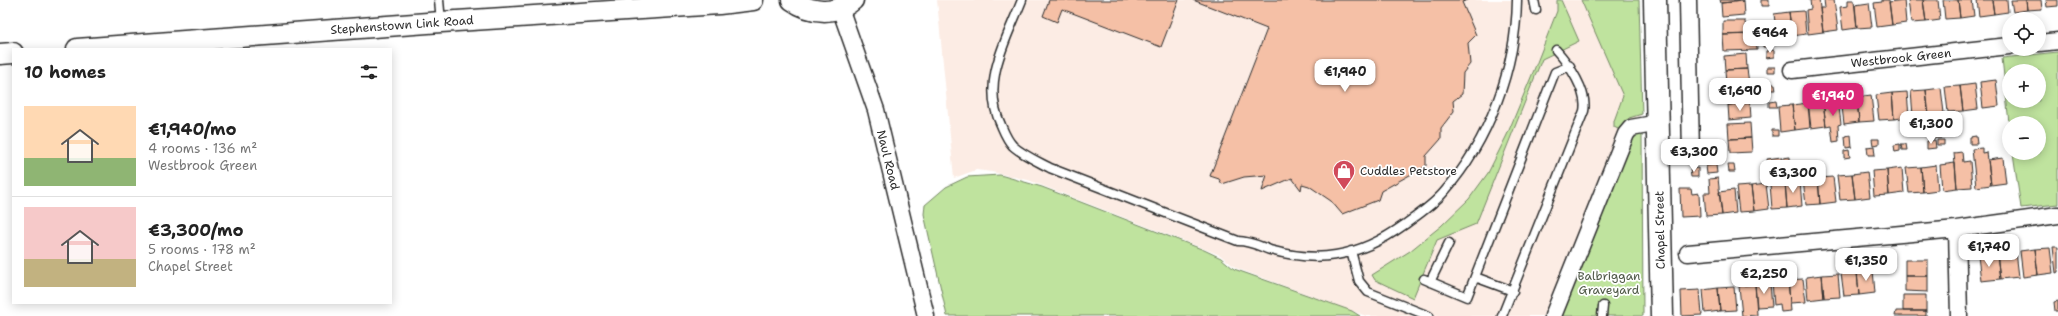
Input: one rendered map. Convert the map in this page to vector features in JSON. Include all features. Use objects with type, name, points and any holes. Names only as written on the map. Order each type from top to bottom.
[{"type":"main road","name":"Chapel Street","points":[[1655,0],[1662,316]]},
{"type":"street","name":"Stephenstown Link Road","points":[[106,48],[753,0]]},
{"type":"street","points":[[1688,0],[1691,155]]},
{"type":"street","points":[[792,2],[813,10],[827,11],[846,4]]},
{"type":"street","name":"Naul Road","points":[[846,4],[876,110],[926,316]]},
{"type":"street","points":[[2046,42],[2058,41]]},
{"type":"street","name":"Westbrook Green","points":[[1792,70],[2002,47]]},
{"type":"street","points":[[0,54],[12,53]]},
{"type":"street","points":[[1553,316],[1626,134],[1631,128],[1658,123]]},
{"type":"street","points":[[1688,252],[1957,229],[2058,215]]},
{"type":"street","points":[[1957,229],[1959,316]]},
{"type":"lane","points":[[439,0],[442,22]]},
{"type":"lane","points":[[1022,0],[997,62],[993,81],[993,96],[999,120],[1007,138],[1013,146],[1050,168],[1238,241],[1246,241],[1300,257],[1337,255],[1373,244],[1420,214],[1444,193],[1459,174],[1485,130],[1504,81],[1514,30],[1517,0]]},
{"type":"lane","points":[[1534,0],[1536,10]]},
{"type":"lane","points":[[1502,316],[1586,104],[1570,66],[1556,50]]},
{"type":"lane","points":[[1449,243],[1427,280],[1467,297],[1555,72],[1570,66]]},
{"type":"lane","points":[[1350,251],[1359,281],[1368,292],[1429,316]]},
{"type":"lane","points":[[1475,277],[1513,291]]},
{"type":"lane","points":[[1602,316],[1604,306]]},
{"type":"shaded area","points":[[937,0],[1638,0],[1641,116],[1630,120],[1627,127],[1618,132],[1616,149],[1548,316],[1366,316],[1236,268],[1220,255],[1028,180],[976,170],[954,178]]},
{"type":"green space","points":[[1557,0],[1561,0],[1579,41],[1542,59],[1476,224],[1437,240],[1413,298],[1375,280],[1372,275],[1410,251],[1441,226],[1469,199],[1488,173],[1507,135],[1534,70],[1557,11]]},
{"type":"green space","points":[[1581,0],[1639,0],[1642,114],[1629,118],[1620,130],[1614,127],[1614,121],[1623,96]]},
{"type":"green space","points":[[2058,52],[2058,204],[2021,208],[2014,160],[2046,160],[2046,116],[2008,116],[2007,108],[2046,108],[2046,64],[2003,64],[2002,58],[2046,56],[2046,53]]},
{"type":"green space","name":"Balbriggan Graveyard","points":[[1642,133],[1643,316],[1559,316],[1634,135]]},
{"type":"green space","points":[[1000,175],[1042,187],[1204,250],[1221,258],[1234,269],[1352,311],[1360,316],[947,316],[924,214],[925,205],[946,187],[967,177]]},
{"type":"building","points":[[1049,0],[1179,0],[1161,47],[1062,9],[1057,22],[1043,16]]},
{"type":"building","points":[[1193,0],[1468,0],[1462,2],[1476,35],[1468,43],[1470,64],[1463,73],[1462,94],[1453,101],[1454,111],[1441,128],[1441,139],[1426,156],[1426,166],[1381,191],[1378,200],[1342,214],[1331,201],[1309,186],[1302,184],[1301,190],[1292,178],[1262,191],[1267,175],[1244,177],[1222,184],[1219,179],[1210,176],[1267,29]]},
{"type":"building","points":[[1720,0],[1743,0],[1743,1],[1721,3]]},
{"type":"building","points":[[1761,0],[1769,0],[1769,6],[1761,6]]},
{"type":"building","points":[[1810,0],[1819,0],[1823,32],[1808,34],[1806,10],[1811,9]]},
{"type":"building","points":[[1824,0],[1834,0],[1838,30],[1823,32],[1820,8],[1825,8]]},
{"type":"building","points":[[1848,0],[1854,0],[1857,28],[1843,30],[1840,7],[1848,6]]},
{"type":"building","points":[[1882,0],[1889,0],[1892,25],[1877,27],[1874,3],[1882,2]]},
{"type":"building","points":[[1904,0],[1906,23],[1892,25],[1889,2]]},
{"type":"building","points":[[1908,0],[1923,0],[1926,22],[1911,23]]},
{"type":"building","points":[[1923,0],[1938,0],[1940,20],[1926,22]]},
{"type":"building","points":[[1943,0],[1958,0],[1960,18],[1945,19]]},
{"type":"building","points":[[1958,0],[1972,0],[1974,16],[1960,18]]},
{"type":"building","points":[[1977,0],[1992,0],[1994,14],[1979,16]]},
{"type":"building","points":[[1992,0],[2007,0],[2008,12],[1994,14]]},
{"type":"building","points":[[2011,0],[2026,0],[2027,10],[2013,12]]},
{"type":"building","points":[[2026,0],[2041,0],[2042,9],[2027,10]]},
{"type":"building","points":[[2046,0],[2058,0],[2058,6],[2047,7]]},
{"type":"building","points":[[1743,1],[1744,15],[1722,17],[1721,3]]},
{"type":"building","points":[[1869,3],[1872,27],[1857,28],[1855,5]]},
{"type":"building","points":[[1804,11],[1806,34],[1792,36],[1789,12]]},
{"type":"building","points":[[1789,12],[1792,36],[1777,38],[1774,14]]},
{"type":"building","points":[[1723,21],[1745,21],[1746,34],[1723,35]]},
{"type":"building","points":[[1773,33],[1773,47],[1763,47],[1763,34]]},
{"type":"building","points":[[1756,34],[1757,50],[1724,51],[1723,35]]},
{"type":"building","points":[[1774,50],[1774,57],[1766,58],[1766,51]]},
{"type":"building","points":[[1746,54],[1747,69],[1725,70],[1724,56]]},
{"type":"building","points":[[1767,67],[1775,67],[1775,72],[1767,72]]},
{"type":"building","points":[[1747,69],[1749,83],[1726,85],[1725,70]]},
{"type":"building","points":[[1996,80],[1999,106],[1983,108],[1980,82]]},
{"type":"building","points":[[1770,84],[1775,84],[1776,90],[1770,90]]},
{"type":"building","points":[[1975,84],[1978,109],[1963,111],[1960,86]]},
{"type":"building","points":[[1960,86],[1963,111],[1948,112],[1945,87]]},
{"type":"building","points":[[1941,88],[1944,113],[1937,114],[1938,123],[1929,124],[1926,90]]},
{"type":"building","points":[[1749,89],[1750,103],[1728,105],[1726,91]]},
{"type":"building","points":[[1926,90],[1929,115],[1913,116],[1911,91]]},
{"type":"building","points":[[1907,92],[1909,117],[1894,119],[1892,93]]},
{"type":"building","points":[[1892,93],[1894,119],[1879,120],[1876,95]]},
{"type":"building","points":[[1871,95],[1874,121],[1859,122],[1857,97]]},
{"type":"building","points":[[1857,97],[1859,122],[1844,124],[1841,98]]},
{"type":"building","points":[[1838,99],[1841,124],[1838,125],[1839,141],[1833,142],[1831,125],[1826,126],[1823,101]]},
{"type":"building","points":[[1776,101],[1777,107],[1769,107],[1769,102]]},
{"type":"building","points":[[1823,101],[1826,126],[1811,128],[1808,102]]},
{"type":"building","points":[[1750,103],[1751,118],[1729,120],[1728,105]]},
{"type":"building","points":[[1808,103],[1810,128],[1795,130],[1792,105]]},
{"type":"building","points":[[1792,105],[1795,130],[1780,132],[1778,106]]},
{"type":"building","points":[[1750,123],[1751,138],[1729,139],[1728,124]]},
{"type":"building","points":[[1940,129],[1941,138],[1932,138],[1931,130]]},
{"type":"building","points":[[1772,130],[1778,130],[1778,136],[1772,136]]},
{"type":"building","points":[[1948,130],[1953,130],[1954,136],[1949,137]]},
{"type":"building","points":[[1851,135],[1852,147],[1846,148],[1845,136]]},
{"type":"building","points":[[1976,136],[1977,144],[1970,144],[1970,137]]},
{"type":"building","points":[[1751,138],[1752,152],[1730,153],[1729,139]]},
{"type":"building","points":[[1872,139],[1879,139],[1879,144],[1873,145]]},
{"type":"building","points":[[1935,140],[1936,148],[1927,149],[1927,141]]},
{"type":"building","points":[[1937,140],[1944,140],[1944,145],[1937,145]]},
{"type":"building","points":[[1900,144],[1900,151],[1895,152],[1894,145]]},
{"type":"building","points":[[1901,144],[1906,144],[1907,150],[1902,150]]},
{"type":"building","points":[[1874,146],[1875,155],[1868,155],[1867,147]]},
{"type":"building","points":[[1982,148],[1982,153],[1987,152],[1991,185],[1976,187],[1972,149]]},
{"type":"building","points":[[1849,150],[1850,157],[1844,158],[1844,151]]},
{"type":"building","points":[[1962,152],[1963,162],[1970,161],[1972,187],[1957,188],[1954,153]]},
{"type":"building","points":[[1781,157],[1782,165],[1768,166],[1767,159]]},
{"type":"building","points":[[1790,157],[1790,163],[1784,163],[1783,158]]},
{"type":"building","points":[[2002,158],[2006,183],[1991,185],[1988,160]]},
{"type":"building","points":[[1955,163],[1957,188],[1942,190],[1940,165]]},
{"type":"building","points":[[1716,165],[1717,173],[1707,174],[1706,166]]},
{"type":"building","points":[[1728,165],[1734,165],[1735,172],[1729,172]]},
{"type":"building","points":[[1936,165],[1938,190],[1923,192],[1921,167]]},
{"type":"building","points":[[1921,167],[1923,192],[1909,193],[1906,168]]},
{"type":"building","points":[[1698,168],[1698,177],[1691,177],[1690,169]]},
{"type":"building","points":[[1902,168],[1904,193],[1889,195],[1887,170]]},
{"type":"building","points":[[1887,170],[1889,195],[1874,196],[1872,171]]},
{"type":"building","points":[[1867,172],[1870,197],[1855,199],[1852,174]]},
{"type":"building","points":[[1852,174],[1855,199],[1840,200],[1837,175]]},
{"type":"building","points":[[1833,177],[1836,202],[1820,204],[1818,178]]},
{"type":"building","points":[[1718,178],[1722,215],[1706,216],[1704,193],[1710,193],[1709,179]]},
{"type":"building","points":[[1818,178],[1820,204],[1806,205],[1803,180]]},
{"type":"building","points":[[1800,181],[1802,206],[1787,208],[1785,182]]},
{"type":"building","points":[[1785,182],[1787,208],[1772,209],[1770,184]]},
{"type":"building","points":[[1766,184],[1769,209],[1754,211],[1751,186]]},
{"type":"building","points":[[1751,186],[1754,211],[1739,212],[1736,187]]},
{"type":"building","points":[[1680,189],[1691,189],[1692,194],[1699,193],[1700,216],[1681,217]]},
{"type":"building","points":[[1734,190],[1736,213],[1722,215],[1719,192]]},
{"type":"building","points":[[2053,247],[2058,247],[2058,272],[2056,273]]},
{"type":"building","points":[[2050,248],[2053,273],[2038,275],[2035,249]]},
{"type":"building","points":[[2035,249],[2038,275],[2023,277],[2020,251]]},
{"type":"building","points":[[2016,252],[2019,277],[2000,279],[1997,254]]},
{"type":"building","points":[[1997,254],[2000,279],[1981,281],[1978,256]]},
{"type":"building","points":[[1905,260],[1928,260],[1928,276],[1905,276]]},
{"type":"building","points":[[1873,270],[1875,293],[1859,295],[1857,272]]},
{"type":"building","points":[[1857,272],[1859,295],[1844,296],[1841,273]]},
{"type":"building","points":[[1838,274],[1840,297],[1824,298],[1822,275]]},
{"type":"building","points":[[1822,275],[1824,298],[1808,300],[1806,277]]},
{"type":"building","points":[[1905,276],[1928,276],[1928,292],[1905,291]]},
{"type":"building","points":[[1803,279],[1806,302],[1790,303],[1788,280]]},
{"type":"building","points":[[1788,280],[1791,311],[1781,312],[1780,304],[1774,305],[1772,282]]},
{"type":"building","points":[[1770,283],[1772,306],[1757,307],[1755,284]]},
{"type":"building","points":[[1755,284],[1757,315],[1742,316],[1739,286]]},
{"type":"building","points":[[1734,287],[1736,310],[1720,311],[1718,288]]},
{"type":"building","points":[[1718,288],[1720,311],[1705,313],[1703,290]]},
{"type":"building","points":[[1700,290],[1702,315],[1682,316],[1681,291]]},
{"type":"building","points":[[1903,295],[1926,295],[1926,311],[1903,311]]},
{"type":"building","points":[[2058,301],[2058,311],[2055,311],[2054,302]]},
{"type":"building","points":[[1896,311],[1926,311],[1926,316],[1895,316]]},
{"type":"place","name":"Cuddles Petstore","points":[[1344,190]]}]
